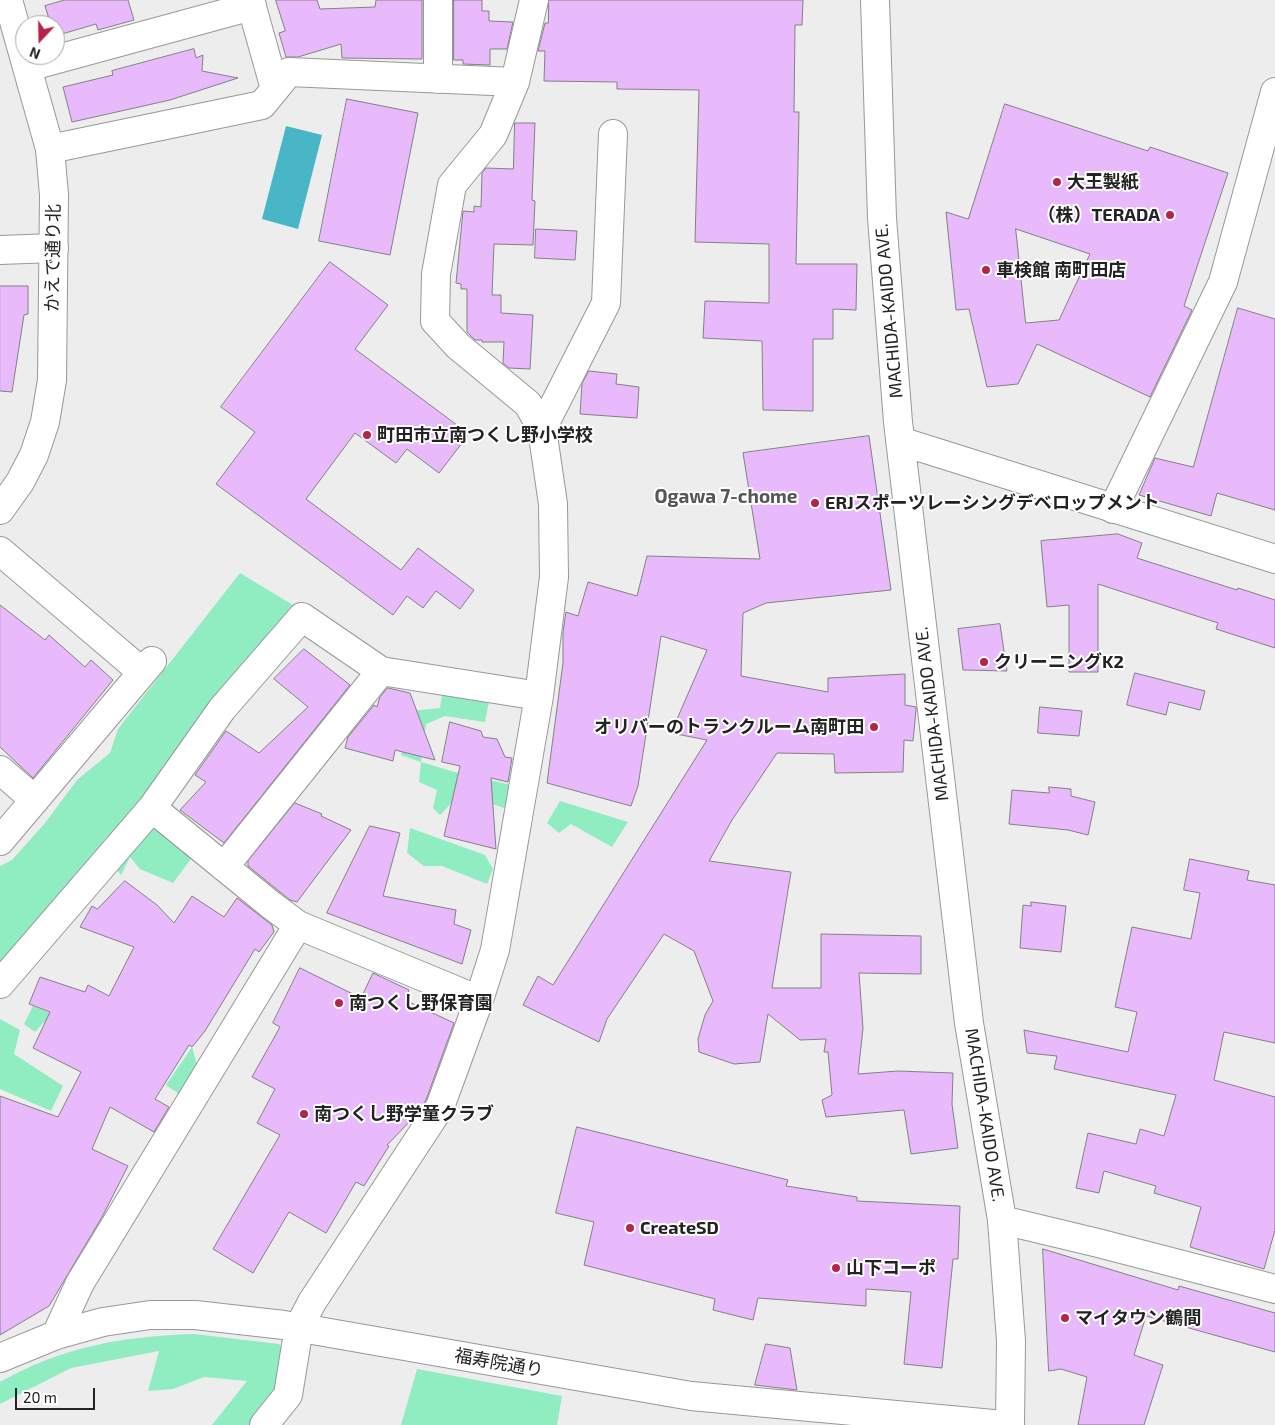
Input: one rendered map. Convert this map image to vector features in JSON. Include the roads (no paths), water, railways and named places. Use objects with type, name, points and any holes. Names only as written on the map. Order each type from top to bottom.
[{"type":"street","name":"かえで通り北","points":[[0,510],[20,482],[34,455],[45,422],[52,380],[54,195],[50,149],[8,0]]},
{"type":"street","points":[[438,0],[438,79]]},
{"type":"street","points":[[264,1425],[288,1395],[299,1327],[312,1302],[440,1107],[495,950],[538,696],[554,577],[554,504],[542,429],[528,404],[458,346],[435,321],[436,274],[452,185],[493,135],[515,82],[534,0]]},
{"type":"street","name":"MACHIDA-KAIDO AVE.","points":[[876,0],[882,218],[900,441],[969,1024],[1002,1220],[1011,1341],[1010,1425]]},
{"type":"street","points":[[28,67],[251,3],[275,89]]},
{"type":"street","points":[[50,149],[262,106],[289,72],[515,82]]},
{"type":"street","points":[[1113,509],[1223,282],[1275,92]]},
{"type":"street","points":[[542,429],[606,303],[613,134]]},
{"type":"street","points":[[0,250],[54,248]]},
{"type":"street","points":[[900,441],[1275,559]]},
{"type":"street","points":[[0,550],[147,666],[0,841]]},
{"type":"street","points":[[0,984],[152,808],[222,709],[302,616],[381,671],[538,696]]},
{"type":"street","points":[[224,867],[381,671]]},
{"type":"street","points":[[0,770],[35,800]]},
{"type":"street","points":[[152,808],[298,925],[479,1000]]},
{"type":"street","points":[[56,1335],[80,1283],[298,925]]},
{"type":"street","points":[[1002,1220],[1275,1289]]},
{"type":"street","name":"福寿院通り","points":[[0,1358],[56,1335],[103,1322],[150,1315],[195,1314],[299,1327],[691,1396],[1004,1425]]},
{"type":"water","points":[[286,126],[322,135],[298,229],[262,219]]},
{"type":"place","name":"大王製紙","points":[[1057,182]]},
{"type":"place","name":"（株）TERADA","points":[[1170,215]]},
{"type":"place","name":"車検館 南町田店","points":[[986,270]]},
{"type":"place","name":"町田市立南つくし野小学校","points":[[367,435]]},
{"type":"place","name":"ERJスポーツレーシングデベロップメント","points":[[815,503]]},
{"type":"place","name":"クリーニングK2","points":[[984,662]]},
{"type":"place","name":"オリバーのトランクルーム南町田","points":[[874,727]]},
{"type":"place","name":"南つくし野保育園","points":[[339,1003]]},
{"type":"place","name":"南つくし野学童クラブ","points":[[304,1114]]},
{"type":"place","name":"CreateSD","points":[[630,1228]]},
{"type":"place","name":"山下コーポ","points":[[836,1268]]},
{"type":"place","name":"マイタウン鶴間","points":[[1065,1318]]},
{"type":"district","name":"Ogawa 7-chome","points":[[726,497]]}]
